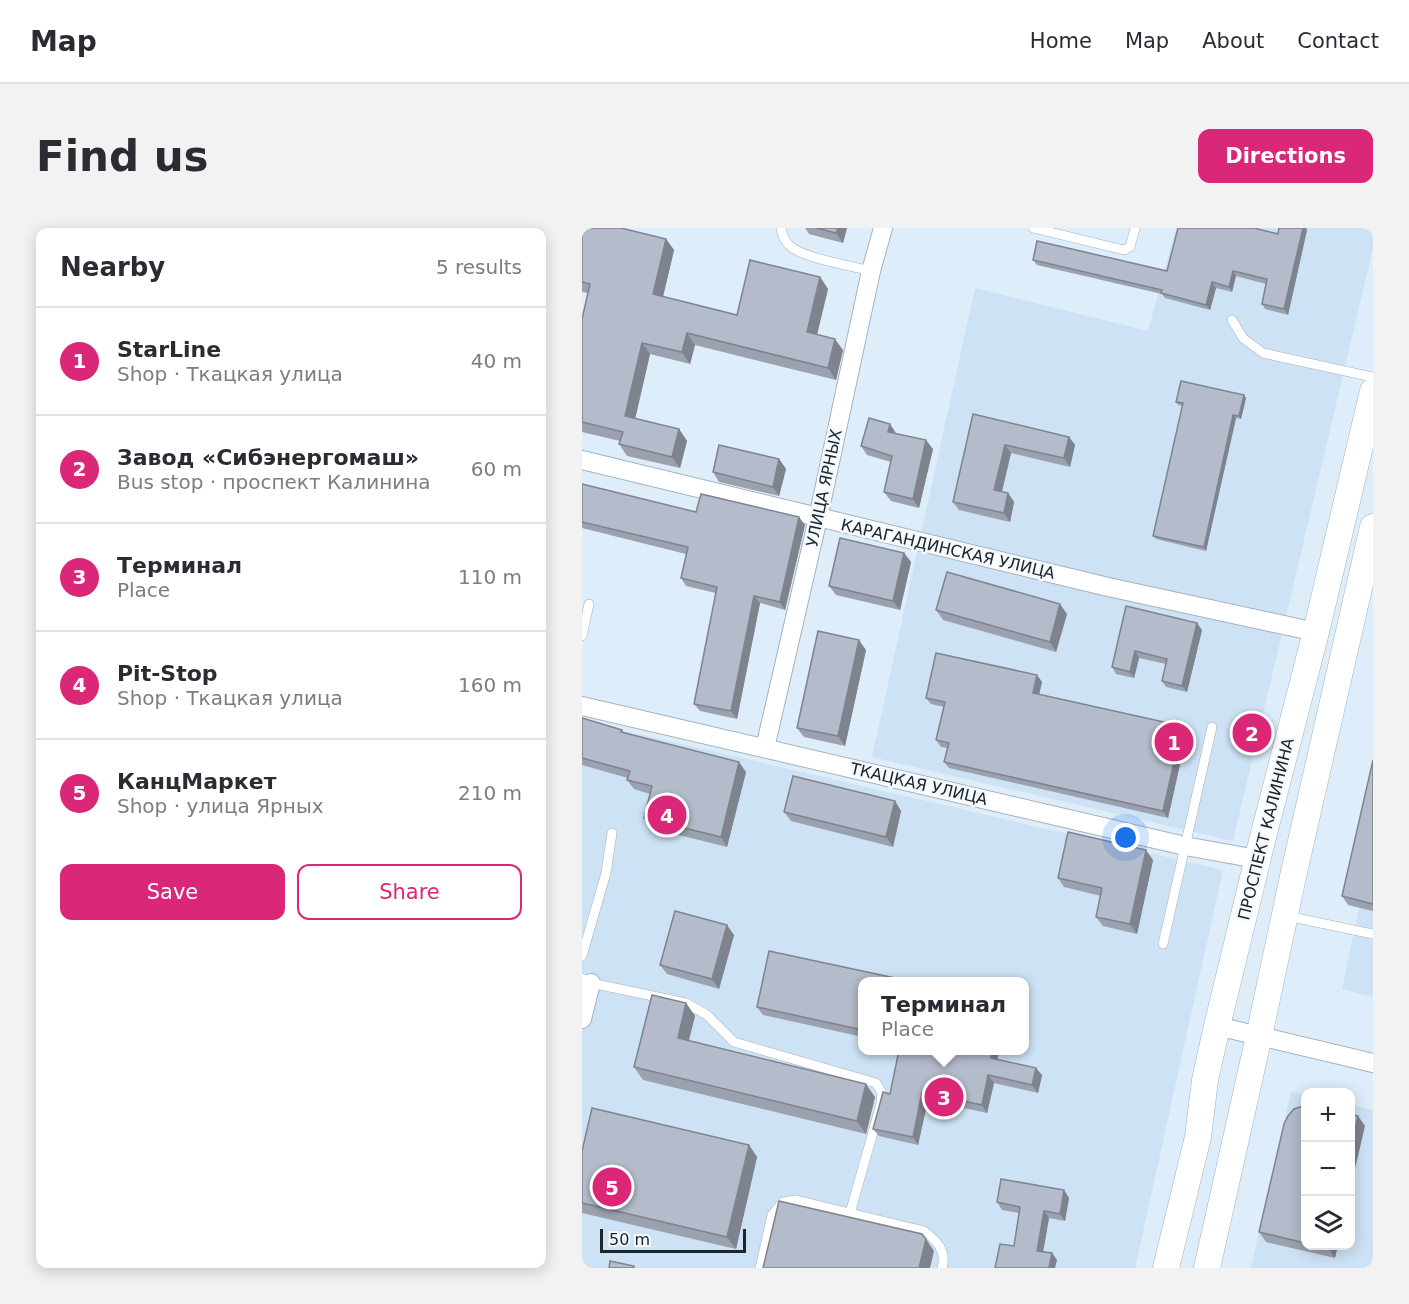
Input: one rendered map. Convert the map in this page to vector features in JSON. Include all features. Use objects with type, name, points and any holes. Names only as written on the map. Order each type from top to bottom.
[{"type":"main road","name":"ПРОСПЕКТ КАЛИНИНА","points":[[1166,1268],[1198,1137],[1205,1080],[1217,1026],[1257,859],[1316,632],[1373,391]]},
{"type":"main road","points":[[1207,1268],[1373,527]]},
{"type":"main road","points":[[1257,859],[1294,872]]},
{"type":"street","name":"УЛИЦА ЯРНЫХ","points":[[765,748],[818,518],[871,271],[883,228]]},
{"type":"street","name":"КАРАГАНДИНСКАЯ УЛИЦА","points":[[582,460],[1108,586],[1316,632]]},
{"type":"street","name":"ТКАЦКАЯ УЛИЦА","points":[[582,706],[1185,846],[1257,859]]},
{"type":"street","points":[[582,1019],[587,980]]},
{"type":"street","points":[[1217,1026],[1373,1062]]},
{"type":"lane","points":[[781,228],[783,238],[790,247],[808,255],[871,271]]},
{"type":"lane","points":[[1033,228],[1124,250],[1130,247],[1135,228]]},
{"type":"lane","points":[[1232,320],[1243,338],[1263,353],[1373,377]]},
{"type":"lane","points":[[582,636],[589,604]]},
{"type":"lane","points":[[1163,944],[1212,727]]},
{"type":"lane","points":[[582,956],[606,873],[612,833]]},
{"type":"lane","points":[[1285,916],[1373,934]]},
{"type":"lane","points":[[587,980],[686,1003],[706,1015],[734,1042],[876,1083],[882,1094],[881,1104],[850,1213]]},
{"type":"lane","points":[[760,1268],[772,1215],[783,1202],[796,1200],[924,1231],[938,1243],[945,1259],[942,1268]]},
{"type":"shaded area","points":[[1176,228],[1373,228],[1373,248],[1233,841],[872,757],[975,288],[1148,331]]},
{"type":"shaded area","points":[[582,721],[1223,870],[1135,1268],[582,1268]]},
{"type":"shaded area","points":[[1373,796],[1373,997],[1342,989],[1359,908],[1348,905]]},
{"type":"shaded area","points":[[1291,1091],[1301,1094],[1301,1250],[1355,1250],[1355,1106],[1373,1110],[1373,1268],[1251,1268]]},
{"type":"building","points":[[582,228],[621,228],[666,239],[653,294],[737,315],[750,260],[820,277],[807,332],[835,339],[828,368],[687,333],[682,352],[642,343],[625,416],[679,429],[672,457],[619,444],[623,432],[582,422],[582,319],[590,284],[582,282]]},
{"type":"building","points":[[816,228],[838,228],[836,233]]},
{"type":"building","points":[[1178,228],[1254,228],[1278,234],[1279,228],[1303,228],[1284,309],[1262,304],[1267,279],[1233,271],[1229,287],[1212,282],[1206,305],[1161,293],[1162,290],[1033,260],[1037,241],[1167,271]]},
{"type":"building","points":[[1181,381],[1244,395],[1239,416],[1233,415],[1204,547],[1153,536],[1183,403],[1176,402]]},
{"type":"building","points":[[973,414],[1069,437],[1064,458],[1005,445],[994,490],[1008,493],[1004,513],[953,502]]},
{"type":"building","points":[[869,418],[890,424],[888,432],[926,440],[913,499],[884,492],[892,456],[861,446]]},
{"type":"building","points":[[719,445],[779,459],[773,487],[713,472]]},
{"type":"building","points":[[582,484],[696,512],[701,494],[799,517],[780,602],[754,596],[731,711],[694,704],[717,587],[681,578],[688,547],[582,522]]},
{"type":"building","points":[[840,538],[904,553],[893,601],[829,586]]},
{"type":"building","points":[[947,572],[1060,604],[1050,642],[936,610]]},
{"type":"building","points":[[1126,606],[1197,623],[1182,686],[1162,681],[1167,659],[1135,651],[1130,672],[1112,667]]},
{"type":"building","points":[[818,631],[859,640],[838,736],[797,728]]},
{"type":"building","points":[[936,653],[1037,675],[1033,693],[1182,726],[1163,811],[944,762],[949,743],[936,740],[945,702],[926,698]]},
{"type":"building","points":[[582,718],[622,730],[621,732],[739,762],[721,837],[644,818],[652,786],[627,780],[630,771],[582,758]]},
{"type":"building","points":[[1373,760],[1373,904],[1342,896]]},
{"type":"building","points":[[793,776],[895,801],[886,837],[784,812]]},
{"type":"building","points":[[1068,832],[1146,850],[1130,924],[1096,917],[1102,888],[1058,878]]},
{"type":"building","points":[[675,911],[727,925],[712,979],[660,965]]},
{"type":"building","points":[[769,951],[890,977],[858,977],[858,1029],[757,1007]]},
{"type":"building","points":[[652,995],[686,1003],[678,1038],[866,1084],[857,1121],[634,1067]]},
{"type":"building","points":[[898,1055],[991,1055],[991,1058],[1036,1068],[1032,1085],[988,1075],[982,1105],[922,1092],[913,1137],[873,1129],[883,1092],[890,1094]]},
{"type":"building","points":[[1301,1107],[1301,1242],[1259,1232],[1284,1124],[1294,1109]]},
{"type":"building","points":[[592,1108],[749,1145],[727,1237],[582,1203],[582,1151]]},
{"type":"building","points":[[1001,1179],[1064,1190],[1060,1214],[1044,1211],[1037,1251],[1052,1253],[1049,1268],[995,1268],[1000,1244],[1014,1246],[1020,1207],[997,1202]]},
{"type":"building","points":[[779,1201],[922,1234],[926,1239],[919,1268],[763,1268]]},
{"type":"building","points":[[610,1261],[634,1266],[634,1268],[609,1268]]},
{"type":"place","name":"Завод «Сибэнергомаш»","points":[[1252,733]]},
{"type":"place","name":"StarLine","points":[[1174,742]]},
{"type":"place","name":"Pit-Stop","points":[[667,815]]},
{"type":"place","name":"Терминал","points":[[944,1097]]},
{"type":"place","name":"КанцМаркет","points":[[612,1187]]}]
